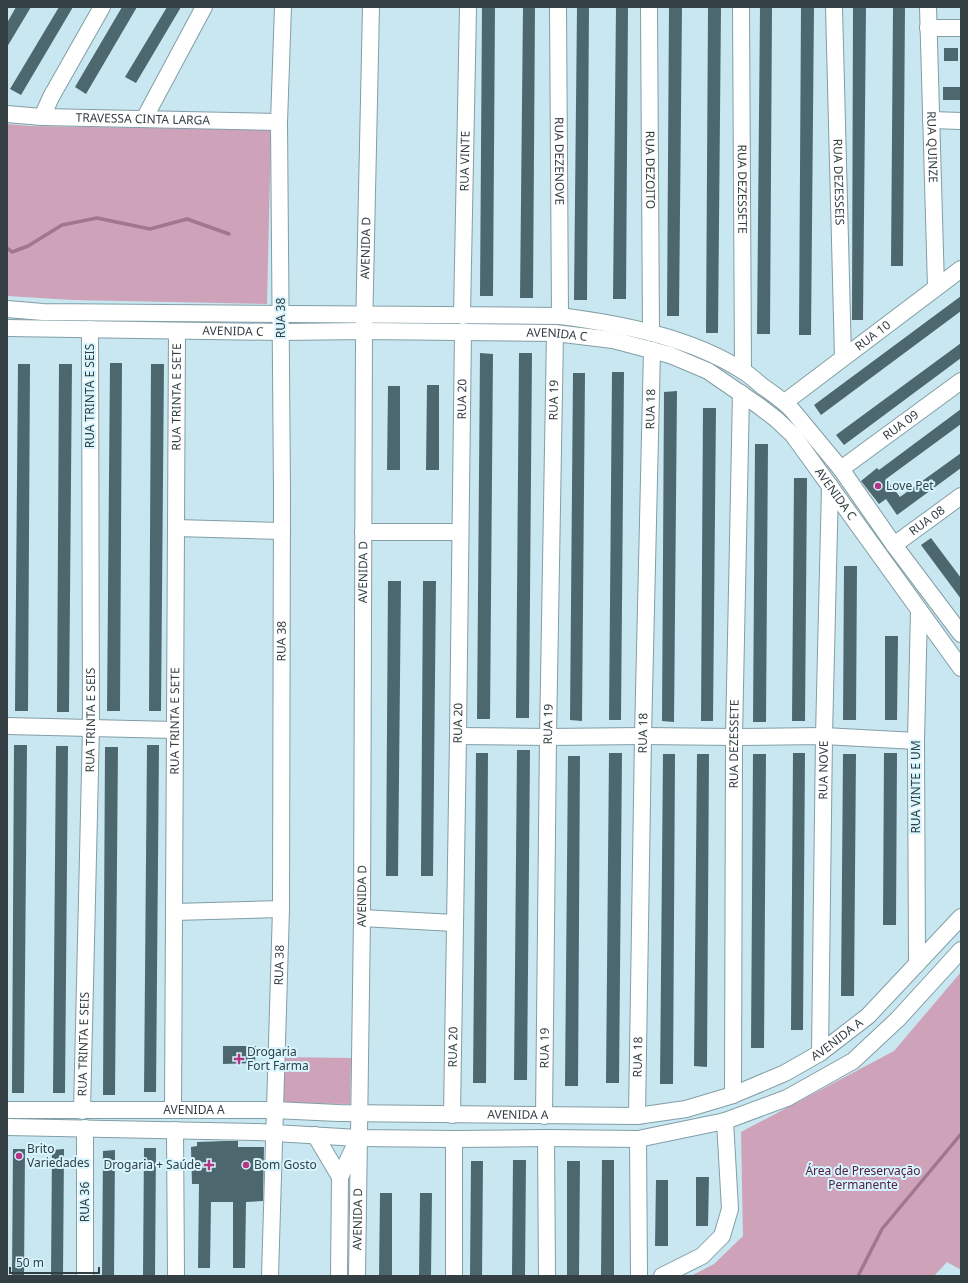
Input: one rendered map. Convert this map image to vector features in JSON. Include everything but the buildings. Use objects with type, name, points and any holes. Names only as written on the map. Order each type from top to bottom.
[{"type":"street","points":[[42,117],[51,97],[102,7]]},
{"type":"street","points":[[144,118],[204,7]]},
{"type":"street","name":"RUA 38","points":[[270,1276],[280,909],[282,531],[279,122],[283,7]]},
{"type":"street","name":"AVENIDA D","points":[[357,1276],[362,918],[364,331],[371,7]]},
{"type":"street","name":"RUA VINTE","points":[[462,315],[468,7]]},
{"type":"street","name":"RUA DEZENOVE","points":[[558,7],[560,316]]},
{"type":"street","name":"RUA DEZOITO","points":[[649,7],[651,333]]},
{"type":"street","name":"RUA DEZESSETE","points":[[741,7],[743,371]]},
{"type":"street","name":"RUA DEZESSEIS","points":[[834,7],[843,357]]},
{"type":"street","name":"RUA QUINZE","points":[[928,7],[936,287]]},
{"type":"street","points":[[928,28],[961,28]]},
{"type":"street","name":"TRAVESSA CINTA LARGA","points":[[7,114],[42,117],[279,122]]},
{"type":"street","points":[[931,120],[961,121]]},
{"type":"street","name":"RUA 10","points":[[785,402],[961,269]]},
{"type":"street","name":"AVENIDA C","points":[[7,309],[43,312],[560,316],[606,322],[651,333],[690,346],[722,359],[743,371],[785,402],[820,442],[841,469],[894,545],[961,634]]},
{"type":"street","name":"AVENIDA C","points":[[7,328],[281,332],[463,331],[555,333],[613,340],[670,355],[708,371],[776,419],[794,435],[961,668]]},
{"type":"street","name":"RUA TRINTA E SEIS","points":[[82,1111],[91,728],[90,329]]},
{"type":"street","name":"RUA TRINTA E SETE","points":[[173,1110],[177,331]]},
{"type":"street","name":"RUA 20","points":[[452,1115],[463,331]]},
{"type":"street","name":"RUA 19","points":[[544,1116],[548,737],[555,333]]},
{"type":"street","name":"RUA 18","points":[[637,1116],[643,736],[652,350]]},
{"type":"street","name":"RUA 09","points":[[841,469],[961,380]]},
{"type":"street","name":"RUA DEZESSETE","points":[[733,1095],[734,737],[741,393]]},
{"type":"street","name":"RUA NOVE","points":[[820,1053],[824,736],[830,486]]},
{"type":"street","name":"RUA 08","points":[[894,545],[961,496]]},
{"type":"street","points":[[176,528],[282,531]]},
{"type":"street","points":[[363,532],[460,532]]},
{"type":"street","name":"RUA VINTE E UM","points":[[917,964],[916,741],[919,610]]},
{"type":"street","points":[[7,726],[174,730]]},
{"type":"street","points":[[458,736],[824,736],[916,741]]},
{"type":"street","points":[[174,912],[280,909]]},
{"type":"street","name":"AVENIDA A","points":[[7,1110],[274,1110],[452,1115],[637,1116],[686,1109],[733,1095],[785,1073],[820,1053],[868,1016],[961,917]]},
{"type":"street","points":[[362,918],[454,923]]},
{"type":"street","name":"AVENIDA A","points":[[7,1127],[274,1133],[358,1138],[638,1139],[725,1121],[787,1098],[852,1061],[898,1019],[961,950]]},
{"type":"street","points":[[296,1134],[297,1111]]},
{"type":"street","points":[[662,1276],[702,1256],[722,1236],[730,1209],[725,1121]]},
{"type":"street","name":"RUA 36","points":[[85,1128],[85,1276]]},
{"type":"street","points":[[175,1130],[176,1276]]},
{"type":"street","name":"AVENIDA D","points":[[315,1135],[340,1177]]},
{"type":"street","name":"AVENIDA D","points":[[339,1276],[340,1177],[358,1138]]},
{"type":"street","points":[[546,1138],[547,1276]]},
{"type":"street","points":[[454,1139],[454,1276]]},
{"type":"street","points":[[638,1139],[639,1276]]},
{"type":"green space","points":[[7,124],[30,126],[271,130],[267,304],[72,300],[7,296]]},
{"type":"green space","name":"Área de Preservação Permanente","points":[[961,972],[961,1270],[947,1262],[934,1276],[691,1276],[714,1264],[743,1236],[741,1132],[894,1051]]},
{"type":"green space","points":[[280,1057],[351,1058],[350,1104],[279,1103]]},
{"type":"waterway","points":[[7,248],[12,252],[28,246],[62,225],[97,218],[150,229],[187,219],[229,234]]},
{"type":"waterway","points":[[858,1276],[882,1229],[961,1134]]},
{"type":"place","name":"Love Pet","points":[[878,486]]},
{"type":"place","name":"Drogaria Fort Farma","points":[[239,1059]]},
{"type":"place","name":"Brito Variedades","points":[[19,1156]]},
{"type":"place","name":"Drogaria + Saúde","points":[[209,1165]]},
{"type":"place","name":"Bom Gosto","points":[[246,1165]]}]
